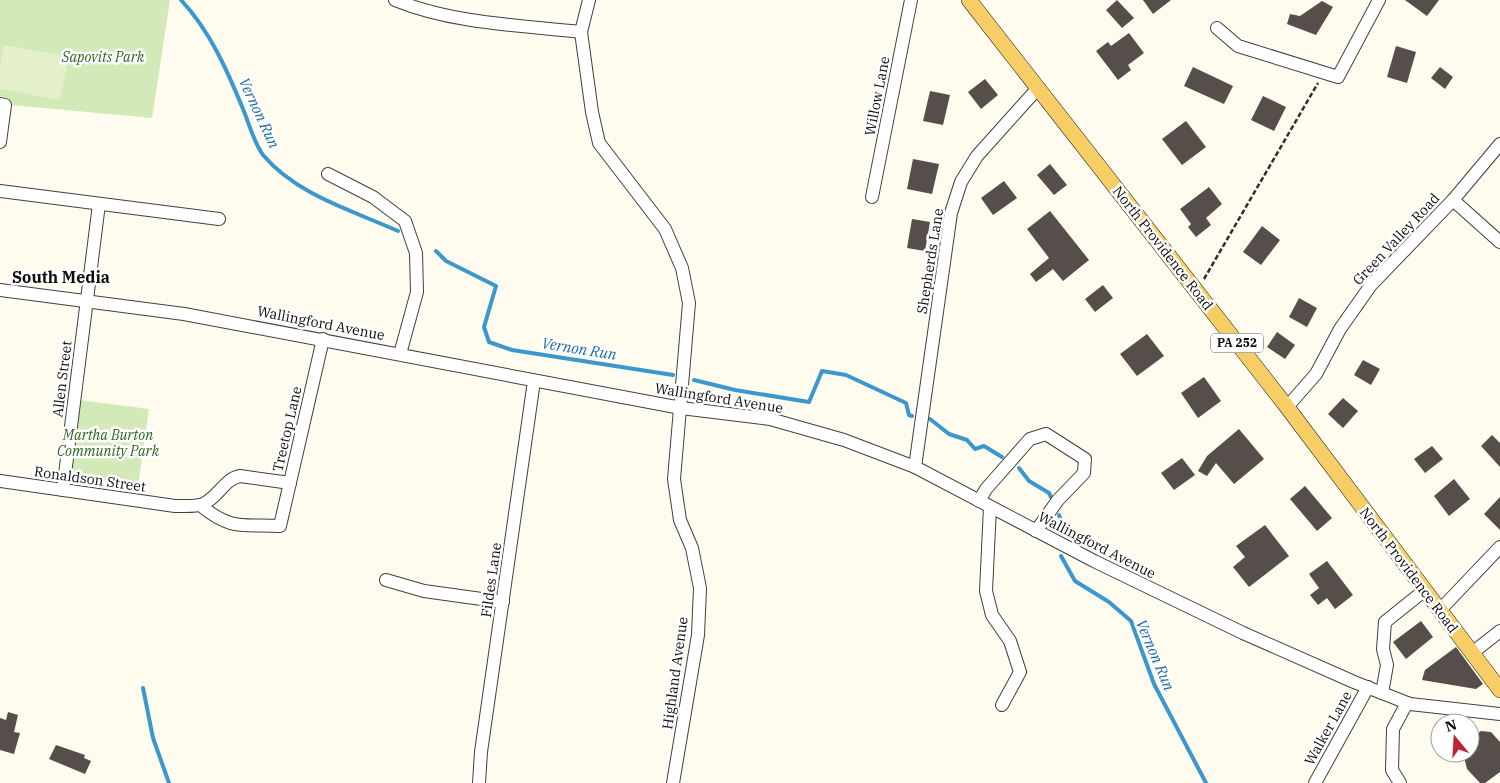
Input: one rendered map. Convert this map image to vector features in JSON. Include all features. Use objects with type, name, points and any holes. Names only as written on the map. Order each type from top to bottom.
[{"type":"main road","name":"North Providence Road","points":[[969,0],[1287,408],[1500,690]]},
{"type":"street","points":[[396,0],[418,9],[449,17],[581,32]]},
{"type":"street","name":"Highland Avenue","points":[[589,0],[581,32],[592,112],[600,142],[665,229],[682,268],[689,303],[674,479],[680,520],[692,548],[700,588],[698,634],[673,783]]},
{"type":"street","name":"Willow Lane","points":[[872,197],[911,0]]},
{"type":"street","points":[[1217,28],[1238,46],[1338,78],[1379,0]]},
{"type":"street","name":"Shepherds Lane","points":[[915,467],[951,213],[961,182],[977,156],[1038,88]]},
{"type":"street","points":[[0,142],[2,105]]},
{"type":"street","name":"Green Valley Road","points":[[1287,408],[1316,374],[1340,329],[1371,285],[1453,200],[1500,144]]},
{"type":"street","points":[[328,174],[373,197],[404,221],[416,253],[417,292],[400,354]]},
{"type":"street","points":[[0,191],[219,219]]},
{"type":"street","points":[[1453,200],[1500,242]]},
{"type":"street","name":"Allen Street","points":[[63,490],[99,204]]},
{"type":"street","name":"Wallingford Avenue","points":[[0,290],[184,314],[681,408],[770,419],[844,440],[915,467],[1036,531],[1243,633],[1407,703],[1500,714]]},
{"type":"street","name":"Treetop Lane","points":[[200,505],[225,523],[241,526],[280,526],[323,339]]},
{"type":"street","name":"Fildes Lane","points":[[479,783],[481,752],[534,381]]},
{"type":"street","points":[[1002,705],[1020,672],[1010,641],[992,615],[986,591],[986,489],[1030,439],[1046,434],[1085,459],[1084,473],[1058,500],[1036,531]]},
{"type":"street","points":[[200,505],[208,501],[232,477],[240,476],[290,483]]},
{"type":"street","name":"Ronaldson Street","points":[[0,481],[175,506],[200,505]]},
{"type":"street","points":[[1440,610],[1500,547]]},
{"type":"street","points":[[386,580],[424,591],[503,602]]},
{"type":"street","points":[[1382,692],[1387,665],[1382,649],[1385,622],[1425,590]]},
{"type":"street","points":[[1472,653],[1500,631]]},
{"type":"street","name":"Walker Lane","points":[[1315,783],[1368,687]]},
{"type":"street","points":[[1400,783],[1392,770],[1393,729],[1407,703]]},
{"type":"path","points":[[1197,292],[1313,94],[1323,73]]},
{"type":"green space","name":"Sapovits Park","points":[[0,0],[170,0],[152,118],[0,104]]},
{"type":"green space","points":[[4,45],[69,57],[60,100],[0,89],[0,67]]},
{"type":"green space","name":"Martha Burton Community Park","points":[[79,400],[149,409],[138,486],[68,477]]},
{"type":"building","points":[[1117,0],[1134,18],[1122,28],[1106,10]]},
{"type":"building","points":[[1143,0],[1171,0],[1153,14]]},
{"type":"building","points":[[1405,0],[1439,0],[1427,16]]},
{"type":"building","points":[[1322,1],[1333,7],[1316,35],[1287,24],[1290,14],[1300,16]]},
{"type":"building","points":[[1129,33],[1144,53],[1128,65],[1131,70],[1118,80],[1096,51],[1108,42],[1111,46]]},
{"type":"building","points":[[1396,46],[1416,52],[1407,83],[1387,77]]},
{"type":"building","points":[[1193,67],[1233,86],[1224,104],[1184,86]]},
{"type":"building","points":[[1440,67],[1453,77],[1445,89],[1431,78]]},
{"type":"building","points":[[985,79],[998,95],[981,109],[968,92]]},
{"type":"building","points":[[930,91],[950,95],[943,125],[923,121]]},
{"type":"building","points":[[1263,96],[1286,107],[1274,131],[1251,120]]},
{"type":"building","points":[[1186,121],[1206,147],[1182,165],[1162,139]]},
{"type":"building","points":[[913,159],[939,164],[932,194],[907,189]]},
{"type":"building","points":[[1050,164],[1067,185],[1054,195],[1037,175]]},
{"type":"building","points":[[1004,181],[1017,198],[993,215],[981,198]]},
{"type":"building","points":[[1209,187],[1222,204],[1206,218],[1211,225],[1196,237],[1188,227],[1191,224],[1180,209]]},
{"type":"building","points":[[1050,211],[1089,260],[1063,281],[1053,269],[1036,282],[1030,274],[1049,258],[1027,229]]},
{"type":"building","points":[[912,219],[930,222],[925,251],[907,248]]},
{"type":"building","points":[[1262,226],[1280,240],[1261,265],[1243,252]]},
{"type":"building","points":[[1103,285],[1113,298],[1095,312],[1085,299]]},
{"type":"building","points":[[1299,298],[1317,308],[1307,327],[1289,317]]},
{"type":"building","points":[[1277,332],[1295,345],[1285,359],[1267,347]]},
{"type":"building","points":[[1147,334],[1164,356],[1137,376],[1120,354]]},
{"type":"building","points":[[1363,360],[1380,369],[1371,385],[1354,375]]},
{"type":"building","points":[[1204,377],[1221,401],[1198,418],[1181,393]]},
{"type":"building","points":[[1343,398],[1358,411],[1343,428],[1328,414]]},
{"type":"building","points":[[1239,429],[1264,459],[1234,484],[1216,463],[1207,476],[1198,471],[1207,456]]},
{"type":"building","points":[[1492,435],[1500,443],[1500,467],[1481,446]]},
{"type":"building","points":[[1432,446],[1443,459],[1425,473],[1414,459]]},
{"type":"building","points":[[1182,458],[1195,475],[1174,490],[1161,473]]},
{"type":"building","points":[[1454,479],[1470,499],[1449,516],[1434,496]]},
{"type":"building","points":[[1305,486],[1332,518],[1317,531],[1290,499]]},
{"type":"building","points":[[1500,497],[1500,530],[1484,514]]},
{"type":"building","points":[[1265,525],[1289,556],[1249,587],[1233,567],[1245,557],[1236,546]]},
{"type":"building","points":[[1327,561],[1353,595],[1335,609],[1327,598],[1318,605],[1310,595],[1319,588],[1309,574]]},
{"type":"building","points":[[1421,621],[1433,637],[1406,659],[1393,642]]},
{"type":"building","points":[[1456,647],[1483,684],[1476,689],[1422,680],[1425,670]]},
{"type":"building","points":[[8,712],[18,715],[14,732],[20,733],[14,754],[0,750],[0,718],[6,720]]},
{"type":"building","points":[[1480,732],[1491,732],[1500,742],[1500,772],[1485,783],[1480,783],[1467,769],[1466,763],[1480,763]]},
{"type":"building","points":[[56,745],[85,755],[84,758],[91,761],[85,774],[49,759]]},
{"type":"waterway","name":"Vernon Run","points":[[181,0],[201,25],[217,52],[237,94],[254,139],[263,155],[277,169],[308,191],[398,231]]},
{"type":"waterway","name":"Vernon Run","points":[[436,251],[446,261],[496,286],[484,327],[489,342],[512,350],[673,375]]},
{"type":"waterway","name":"Vernon Run","points":[[694,380],[735,390],[809,402],[822,371],[846,375],[906,403],[909,415],[912,416]]},
{"type":"waterway","name":"Vernon Run","points":[[930,419],[949,434],[967,440],[975,449],[984,446],[1002,457]]},
{"type":"waterway","name":"Vernon Run","points":[[1019,468],[1029,481],[1049,493],[1053,501]]},
{"type":"waterway","name":"Vernon Run","points":[[1059,515],[1064,528]]},
{"type":"waterway","name":"Vernon Run","points":[[1061,556],[1075,581],[1109,602],[1131,621],[1154,684],[1206,783]]},
{"type":"waterway","points":[[143,688],[153,738],[169,783]]},
{"type":"district","name":"South Media","points":[[61,277]]}]
